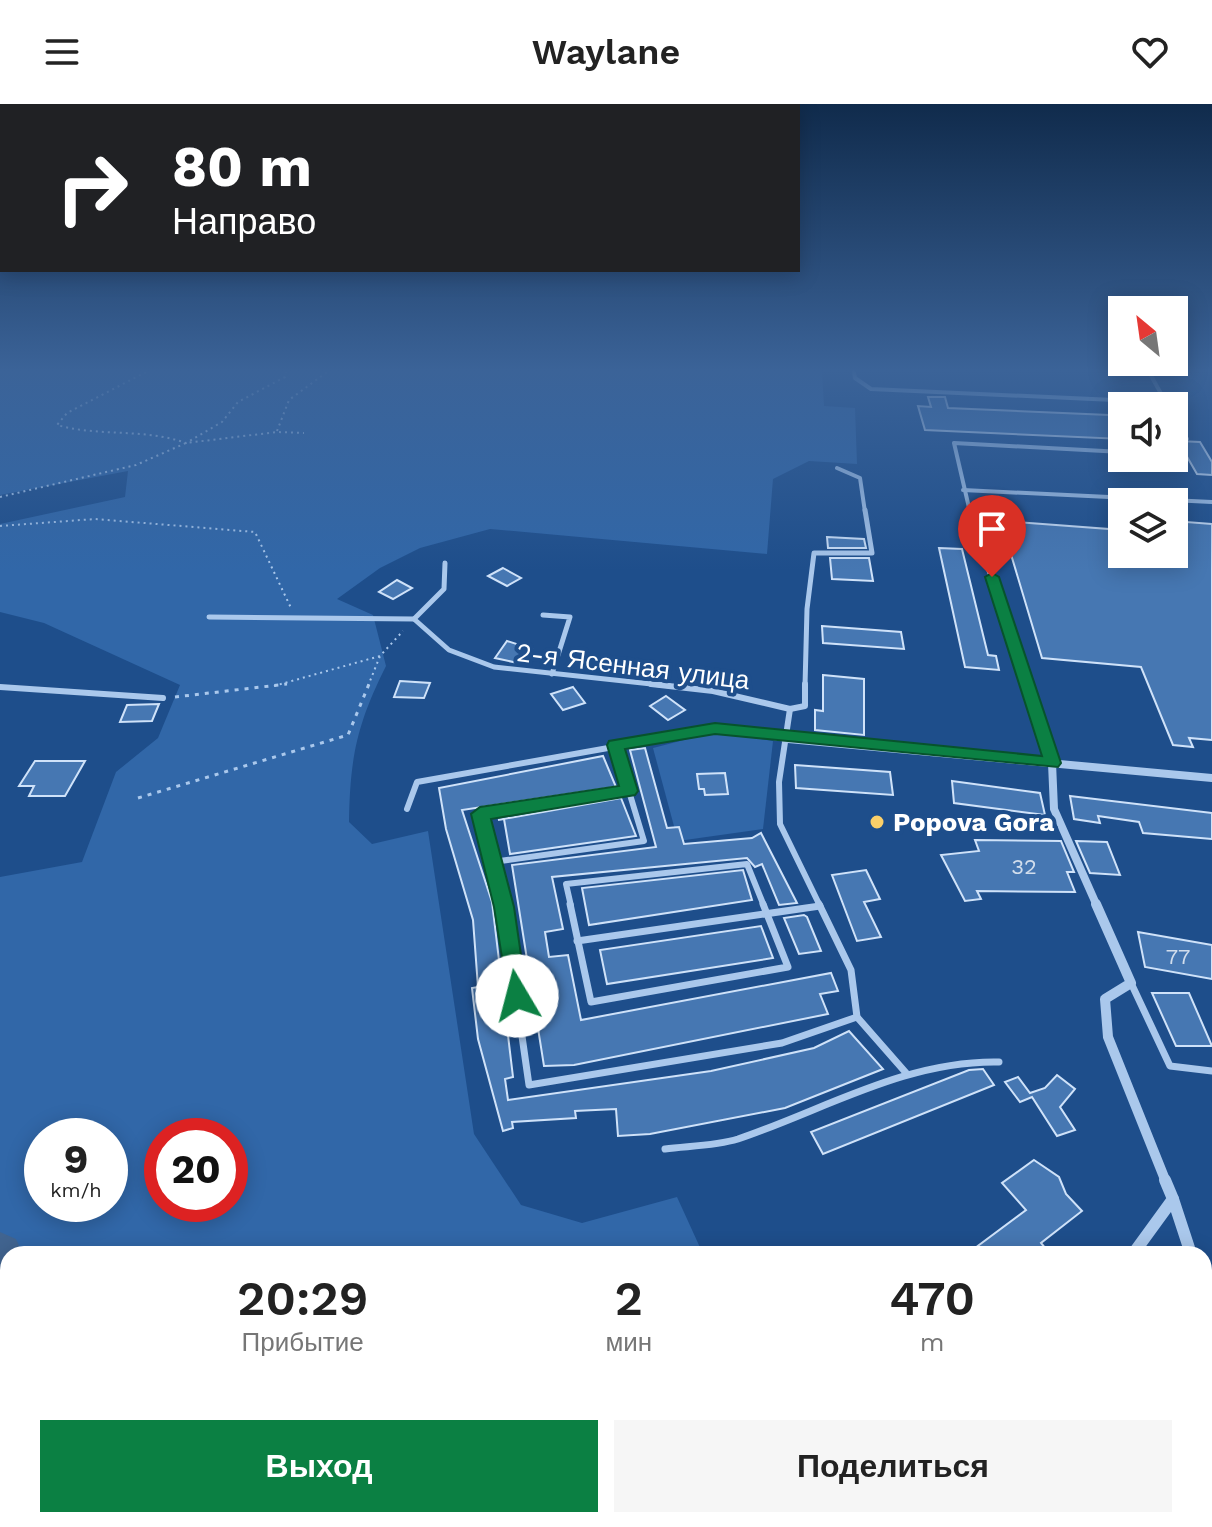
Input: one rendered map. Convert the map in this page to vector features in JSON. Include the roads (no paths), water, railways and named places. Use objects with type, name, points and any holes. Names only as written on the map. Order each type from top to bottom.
[{"type":"street","points":[[788,739],[1212,778]]},
{"type":"street","points":[[1052,763],[1054,809],[1131,983],[1105,999],[1108,1037],[1173,1199],[1188,1246]]},
{"type":"street","points":[[1139,1246],[1173,1199]]},
{"type":"lane","points":[[1052,763],[963,490],[954,443],[1108,451]]},
{"type":"lane","points":[[837,468],[860,478],[872,553],[814,553],[807,609],[805,706],[790,709],[788,739],[779,782],[780,824],[851,970],[857,1017],[907,1074]]},
{"type":"lane","points":[[963,490],[1212,502]]},
{"type":"lane","points":[[209,617],[294,616],[373,622],[414,619],[444,589],[445,563]]},
{"type":"lane","points":[[543,615],[570,617],[552,674]]},
{"type":"lane","name":"2-я Ясенная улица","points":[[414,619],[449,650],[472,661],[517,672],[713,691],[790,709]]},
{"type":"lane","points":[[0,687],[163,698]]},
{"type":"lane","points":[[407,809],[417,782],[615,745],[715,729],[788,739]]},
{"type":"lane","points":[[493,862],[644,841],[615,745]]},
{"type":"lane","points":[[629,791],[480,814],[504,907],[529,1085],[782,1043],[857,1017]]},
{"type":"lane","points":[[747,864],[788,967],[591,1002],[577,941],[566,884],[747,864]]},
{"type":"lane","points":[[577,941],[820,906]]},
{"type":"lane","points":[[1131,983],[1170,1066],[1212,1071]]},
{"type":"lane","points":[[665,1149],[734,1140],[907,1074],[959,1061],[999,1062]]},
{"type":"place","name":"Popova Gora","points":[[877,822]]}]
